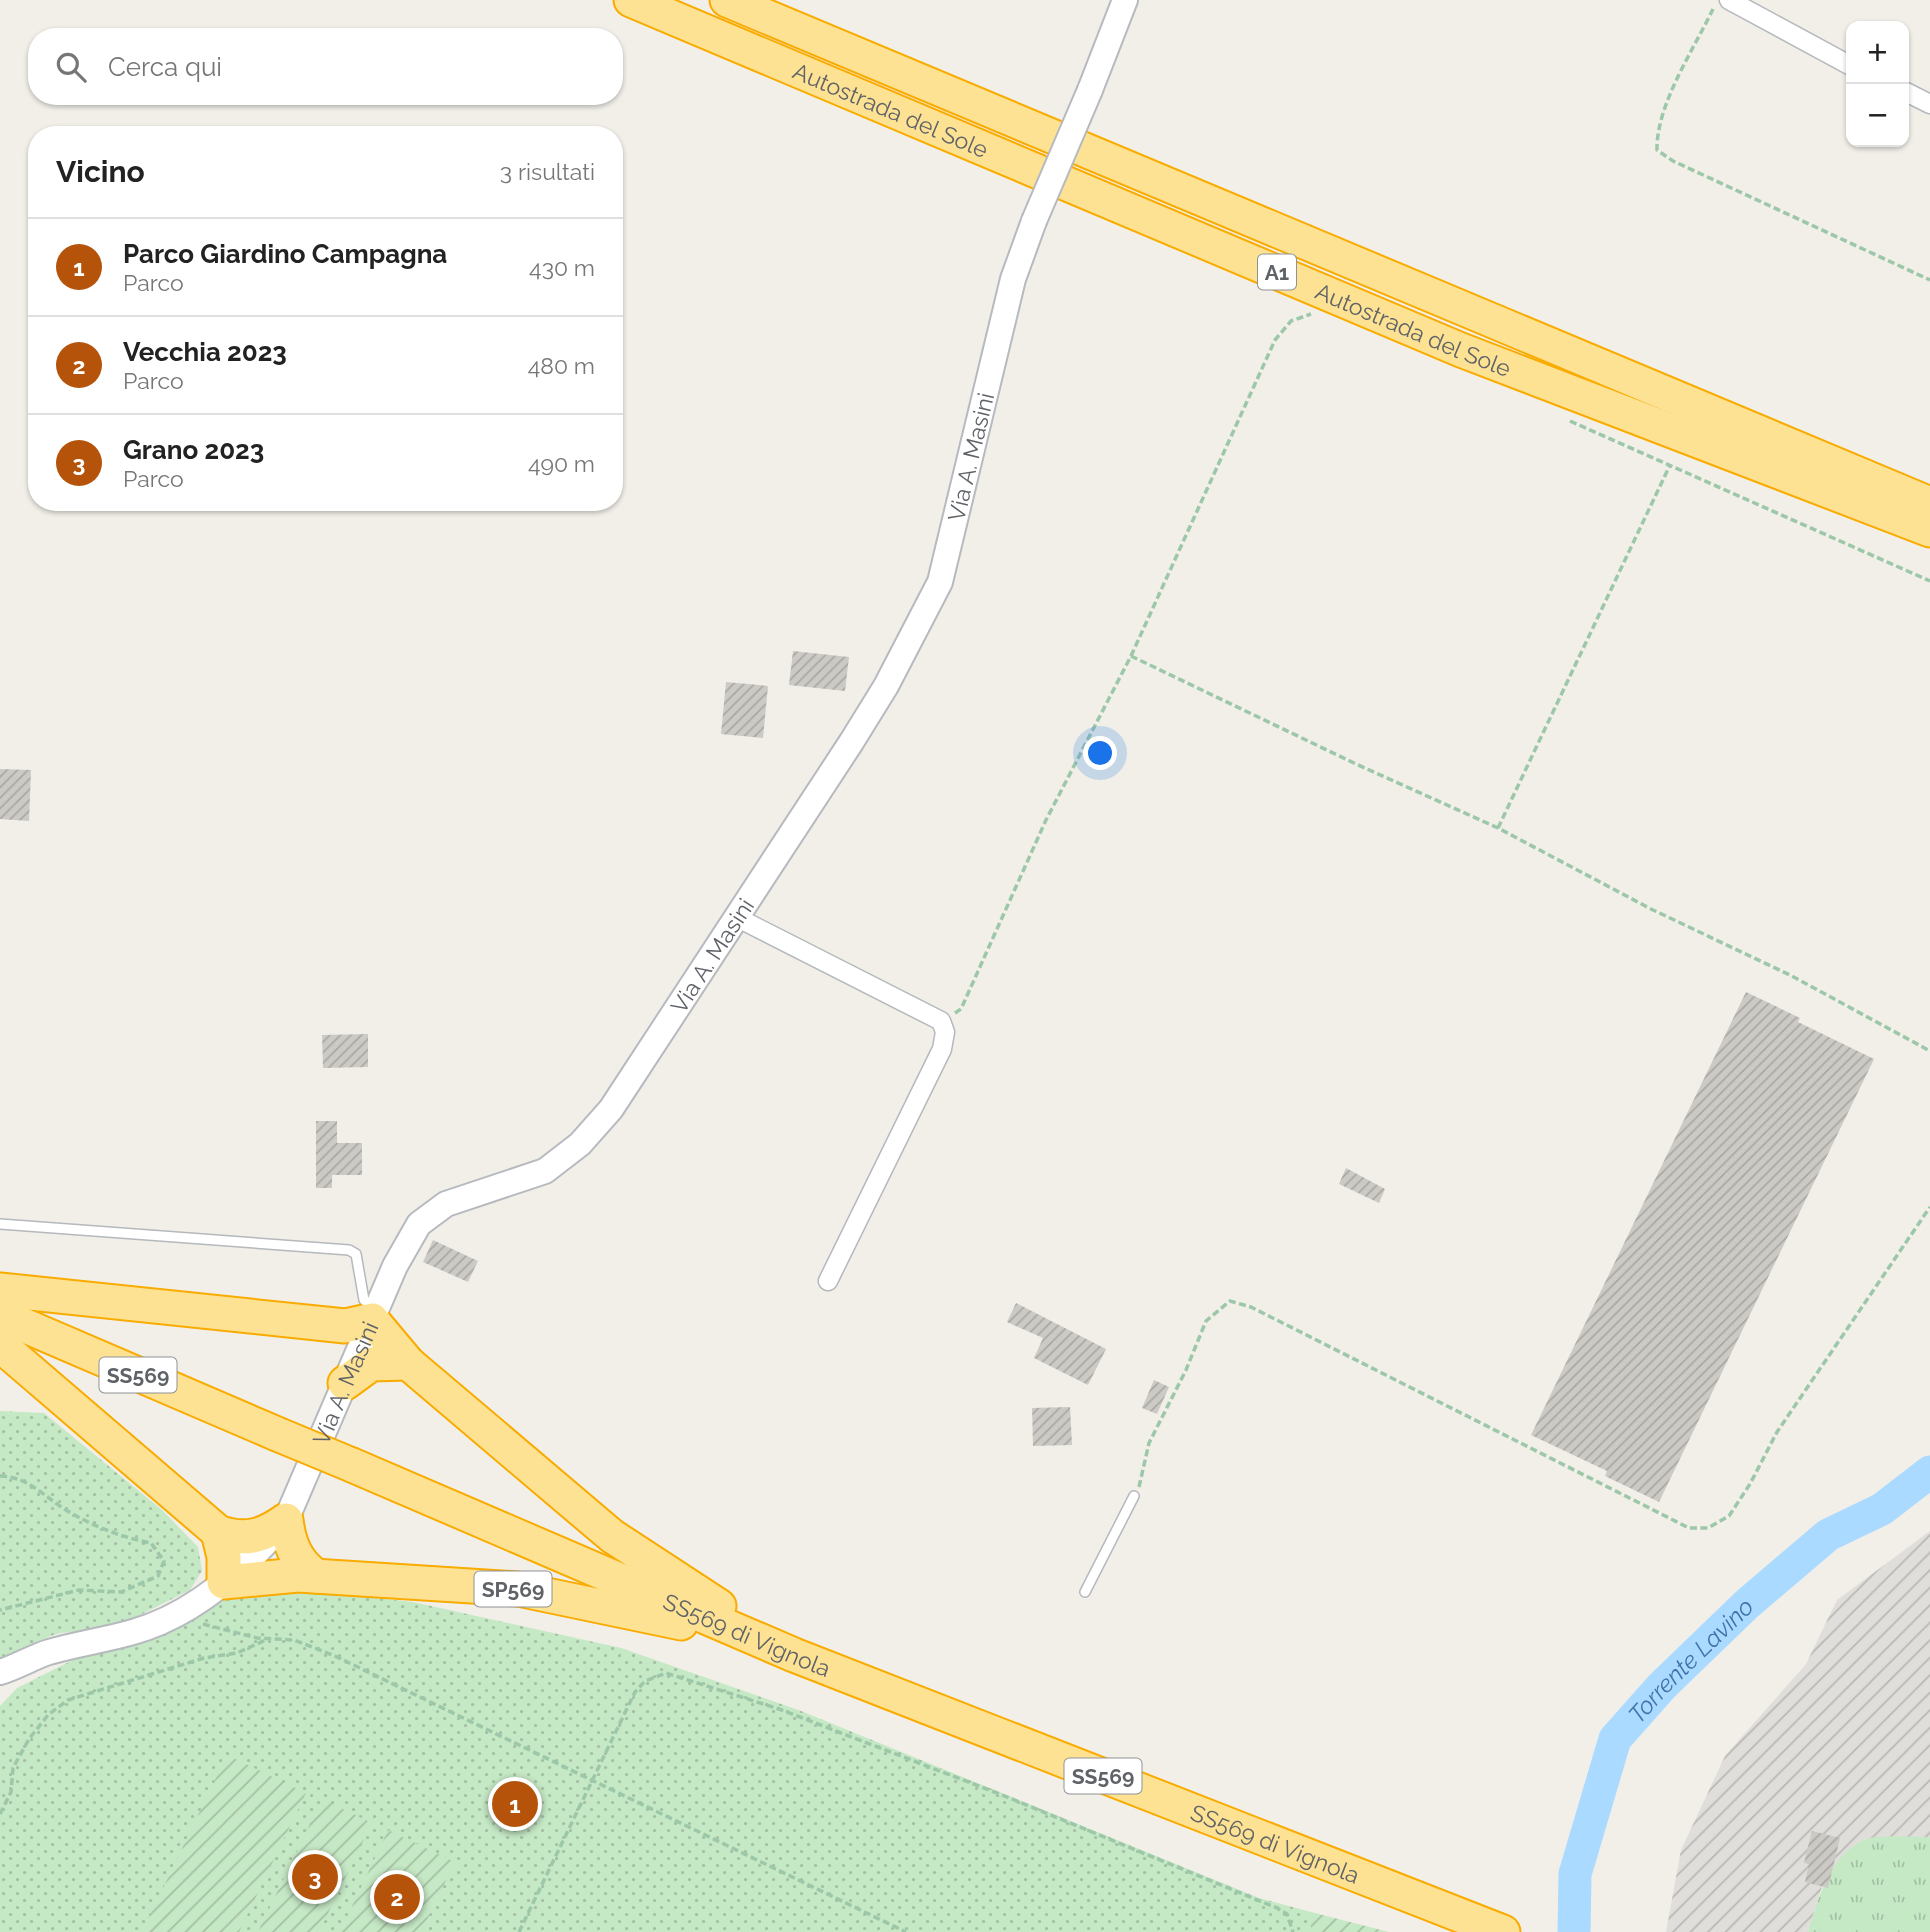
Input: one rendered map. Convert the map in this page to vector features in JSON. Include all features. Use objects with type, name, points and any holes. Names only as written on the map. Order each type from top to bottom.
[{"type":"highway","name":"Autostrada del Sole","points":[[631,0],[1461,350],[1930,530]]},
{"type":"highway","name":"Autostrada del Sole","points":[[727,0],[1930,504]]},
{"type":"highway","points":[[0,1290],[345,1326],[374,1316],[387,1343],[408,1363],[612,1536],[794,1655]]},
{"type":"highway","name":"SS569 di Vignola","points":[[0,1315],[794,1655],[1503,1932]]},
{"type":"highway","points":[[317,1323],[335,1340],[343,1355],[345,1383]]},
{"type":"highway","points":[[0,1345],[218,1532],[231,1537],[254,1537],[286,1520],[294,1552],[305,1568],[316,1576]]},
{"type":"highway","points":[[345,1383],[371,1364],[408,1363]]},
{"type":"highway","points":[[218,1532],[225,1557],[225,1582]]},
{"type":"highway","name":"SP569","points":[[225,1582],[279,1575],[518,1589],[661,1617],[794,1655]]},
{"type":"street","name":"Via A. Masini","points":[[0,1685],[9,1669],[73,1645],[135,1632],[177,1613],[225,1582],[261,1550],[286,1520],[394,1266],[419,1224],[446,1204],[545,1171],[580,1144],[611,1109],[887,686],[940,582],[1013,279],[1034,220],[1125,0]]},
{"type":"street","points":[[1729,0],[1846,63]]},
{"type":"street","points":[[1909,94],[1930,104]]},
{"type":"street","points":[[736,917],[941,1021],[945,1032],[942,1049],[828,1281]]},
{"type":"lane","points":[[0,1224],[349,1250],[356,1254],[364,1300],[374,1316]]},
{"type":"lane","points":[[1084,1592],[1133,1496]]},
{"type":"path","points":[[1717,0],[1663,112],[1656,135],[1657,150],[1673,161],[1930,280]]},
{"type":"path","points":[[941,1021],[961,1009],[1046,820],[1130,656],[1275,340],[1291,321],[1312,313]]},
{"type":"path","points":[[1559,417],[1930,581]]},
{"type":"path","points":[[1498,828],[1670,465]]},
{"type":"path","points":[[1130,656],[1356,764],[1498,828],[1651,909],[1790,975],[1930,1051]]},
{"type":"path","points":[[1133,1496],[1139,1487],[1149,1443],[1186,1370],[1206,1321],[1230,1301],[1251,1307],[1689,1528],[1708,1528],[1729,1516],[1750,1484],[1777,1432],[1930,1206]]},
{"type":"path","points":[[0,1476],[22,1479],[68,1511],[121,1538],[151,1543],[164,1560],[159,1576],[121,1592],[79,1590],[0,1610]]},
{"type":"path","points":[[177,1613],[228,1631],[294,1640],[335,1656],[906,1932]]},
{"type":"path","points":[[0,1814],[11,1792],[13,1768],[29,1739],[48,1715],[68,1700],[204,1658],[237,1653],[272,1637]]},
{"type":"path","points":[[519,1932],[635,1692],[645,1681],[660,1673],[674,1675],[779,1709],[1002,1795],[1277,1908],[1287,1914],[1293,1932]]},
{"type":"shaded area","points":[[1930,1531],[1930,1837],[1865,1839],[1848,1852],[1823,1883],[1808,1932],[1666,1932],[1681,1850],[1725,1756],[1806,1664],[1837,1600]]},
{"type":"green space","points":[[0,1411],[44,1413],[162,1510],[198,1547],[202,1571],[190,1590],[134,1618],[108,1638],[73,1632],[61,1633],[0,1661]]},
{"type":"green space","points":[[216,1581],[413,1602],[621,1648],[801,1711],[1259,1898],[1311,1912],[1311,1932],[0,1932],[0,1706],[17,1688],[137,1628]]},
{"type":"green space","points":[[227,1755],[306,1793],[239,1932],[142,1932]]},
{"type":"green space","points":[[322,1799],[372,1823],[319,1932],[258,1932]]},
{"type":"green space","points":[[388,1830],[455,1862],[421,1932],[340,1932]]},
{"type":"green space","points":[[1930,1837],[1930,1932],[1808,1932],[1827,1880],[1842,1856],[1852,1847],[1870,1838]]},
{"type":"green space","points":[[1311,1912],[1389,1932],[1311,1932]]},
{"type":"building","points":[[793,651],[849,657],[845,691],[789,685]]},
{"type":"building","points":[[726,682],[768,686],[763,738],[721,734]]},
{"type":"building","points":[[0,769],[31,770],[29,821],[0,819]]},
{"type":"building","points":[[1746,992],[1800,1018],[1798,1022],[1874,1059],[1659,1502],[1605,1476],[1607,1471],[1531,1435]]},
{"type":"building","points":[[368,1034],[368,1067],[323,1068],[322,1035]]},
{"type":"building","points":[[316,1121],[337,1121],[337,1143],[362,1143],[362,1175],[332,1175],[332,1188],[316,1188]]},
{"type":"building","points":[[1346,1168],[1385,1189],[1379,1203],[1339,1184]]},
{"type":"building","points":[[433,1240],[478,1261],[468,1282],[423,1262]]},
{"type":"building","points":[[1016,1303],[1106,1349],[1088,1385],[1034,1358],[1043,1338],[1007,1322]]},
{"type":"building","points":[[1154,1380],[1169,1387],[1157,1414],[1142,1408]]},
{"type":"building","points":[[1070,1407],[1072,1445],[1033,1446],[1032,1408]]},
{"type":"building","points":[[1812,1831],[1840,1838],[1828,1888],[1805,1882],[1809,1864],[1804,1863]]},
{"type":"waterway","name":"Torrente Lavino","points":[[1574,1932],[1575,1874],[1615,1739],[1662,1686],[1747,1604],[1828,1535],[1882,1509],[1930,1472]]},
{"type":"place","name":"Parco Giardino Campagna","points":[[515,1804]]},
{"type":"place","name":"Grano 2023","points":[[315,1877]]},
{"type":"place","name":"Vecchia 2023","points":[[397,1897]]}]
